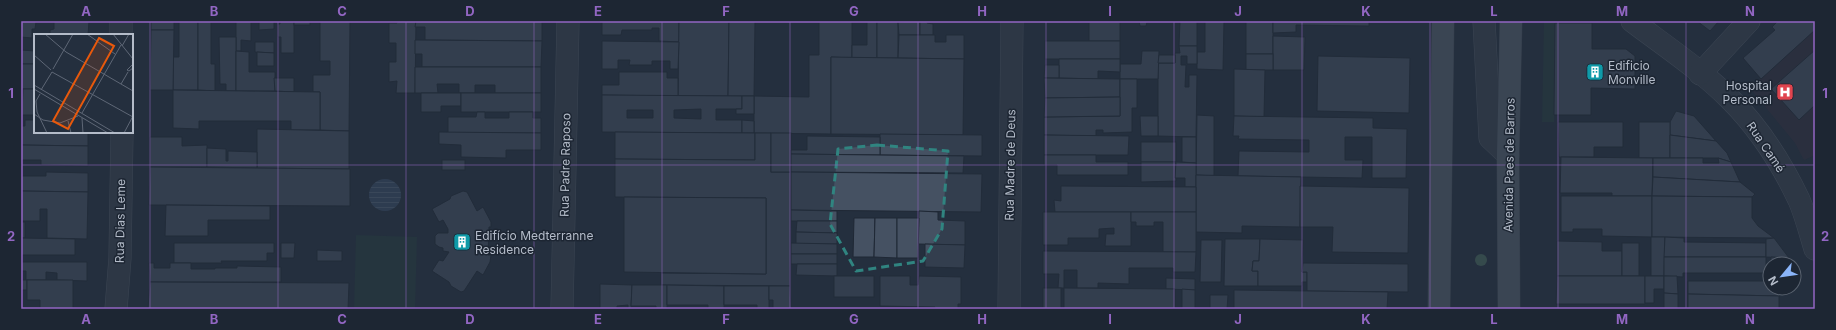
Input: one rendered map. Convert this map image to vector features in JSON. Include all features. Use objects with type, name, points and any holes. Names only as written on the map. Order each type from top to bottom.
[{"type":"main road","points":[[1439,309],[1443,21]]},
{"type":"main road","points":[[1496,21],[1494,118],[1508,155]]},
{"type":"main road","name":"Avenida Paes de Barros","points":[[1509,309],[1508,155],[1511,21]]},
{"type":"street","points":[[121,21],[121,34]]},
{"type":"street","name":"Rua Padre Raposo","points":[[562,309],[568,21]]},
{"type":"street","name":"Rua Madre de Deus","points":[[1009,309],[1012,21]]},
{"type":"street","points":[[1484,21],[1490,138],[1508,155]]},
{"type":"street","name":"Rua Camé","points":[[1632,21],[1730,98],[1745,115],[1774,154],[1799,201],[1815,250]]},
{"type":"street","points":[[1700,74],[1749,21]]},
{"type":"street","name":"Rua Dias Leme","points":[[116,309],[120,258],[122,133]]},
{"type":"highlighted area","points":[[877,145],[948,151],[942,229],[923,261],[856,271],[830,224],[838,149]]},
{"type":"shaded area","name":"Hospital Personal","points":[[1815,30],[1815,155],[1804,160],[1795,143],[1750,88]]},
{"type":"green space","points":[[1544,21],[1555,21],[1554,122],[1542,122]]},
{"type":"green space","points":[[356,235],[417,237],[415,309],[354,309]]},
{"type":"water","points":[[382,179],[388,179],[398,186],[401,195],[400,201],[394,208],[388,211],[382,211],[372,204],[369,198],[369,192],[376,182]]},
{"type":"building","points":[[21,21],[89,21],[88,34],[50,34],[50,30],[54,29],[54,22],[36,22],[35,29],[32,29],[32,38],[21,37]]},
{"type":"building","points":[[151,21],[174,21],[174,30],[151,30]]},
{"type":"building","points":[[179,21],[198,21],[198,90],[173,90],[173,57],[179,57]]},
{"type":"building","points":[[198,21],[211,21],[211,64],[215,64],[215,91],[198,90]]},
{"type":"building","points":[[236,21],[251,21],[251,41],[241,40],[241,51],[236,51]]},
{"type":"building","points":[[259,21],[274,21],[274,29],[259,30]]},
{"type":"building","points":[[280,21],[294,21],[294,53],[281,53],[281,37],[278,37],[278,24],[280,24]]},
{"type":"building","points":[[294,21],[310,21],[310,25],[294,25]]},
{"type":"building","points":[[320,21],[350,21],[349,131],[320,130],[320,92],[313,92],[313,75],[330,75],[330,61],[320,61]]},
{"type":"building","points":[[397,21],[416,21],[415,93],[396,93],[397,81],[389,82],[389,62],[396,62],[396,43],[389,43],[389,23],[397,23]]},
{"type":"building","points":[[416,21],[542,21],[542,41],[425,40],[425,27],[415,27]]},
{"type":"building","points":[[602,21],[679,21],[679,42],[659,41],[659,28],[652,28],[652,30],[622,30],[621,35],[602,35]]},
{"type":"building","points":[[679,21],[729,21],[728,96],[678,96]]},
{"type":"building","points":[[729,21],[755,21],[754,96],[728,96]]},
{"type":"building","points":[[819,21],[852,21],[852,58],[831,57],[831,134],[754,133],[754,96],[809,97],[809,55],[819,55]]},
{"type":"building","points":[[867,21],[877,21],[877,58],[852,58],[852,45],[867,45]]},
{"type":"building","points":[[877,21],[898,21],[898,58],[877,58]]},
{"type":"building","points":[[920,21],[920,35],[899,35],[898,22]]},
{"type":"building","points":[[920,21],[927,21],[927,23],[933,24],[933,35],[920,35]]},
{"type":"building","points":[[1064,21],[1064,22],[1045,22]]},
{"type":"building","points":[[1102,21],[1102,22],[1082,22]]},
{"type":"building","points":[[1139,21],[1149,22],[1147,22],[1146,26],[1140,26]]},
{"type":"building","points":[[1180,21],[1197,21],[1197,46],[1179,46]]},
{"type":"building","points":[[1205,21],[1224,21],[1223,70],[1197,69],[1197,52],[1205,52]]},
{"type":"building","points":[[1246,21],[1273,21],[1273,54],[1246,54]]},
{"type":"building","points":[[1273,21],[1369,21],[1369,26],[1296,25],[1296,32],[1273,33]]},
{"type":"building","points":[[1697,21],[1719,21],[1710,31]]},
{"type":"building","points":[[1778,21],[1815,21],[1815,30],[1761,79],[1743,58],[1775,30],[1772,27]]},
{"type":"building","points":[[1089,22],[1120,22],[1120,41],[1089,41]]},
{"type":"building","name":"Edificio Monville","points":[[1555,23],[1592,23],[1592,49],[1626,49],[1635,56],[1635,89],[1591,88],[1591,115],[1554,115]]},
{"type":"building","points":[[151,30],[174,30],[173,90],[150,90]]},
{"type":"building","points":[[899,35],[935,35],[935,42],[946,42],[946,35],[964,35],[964,59],[898,58]]},
{"type":"building","points":[[1273,36],[1305,37],[1304,70],[1273,70]]},
{"type":"building","points":[[219,37],[236,37],[236,91],[226,91],[226,84],[220,84]]},
{"type":"building","points":[[415,40],[542,41],[541,67],[422,67],[422,54],[415,54]]},
{"type":"building","points":[[602,41],[679,42],[678,69],[670,69],[670,61],[652,61],[652,65],[629,65],[630,60],[618,60],[618,69],[602,69]]},
{"type":"building","points":[[1045,41],[1120,41],[1120,59],[1045,59]]},
{"type":"building","points":[[255,42],[274,42],[274,53],[255,52]]},
{"type":"building","points":[[1179,46],[1197,46],[1197,64],[1187,64],[1187,56],[1181,56],[1181,65],[1186,65],[1185,87],[1189,87],[1189,75],[1197,75],[1196,137],[1158,136],[1158,63],[1175,63],[1175,53],[1180,53]]},
{"type":"building","points":[[21,50],[34,51],[34,64],[21,64]]},
{"type":"building","points":[[1815,50],[1815,105],[1799,120],[1771,89]]},
{"type":"building","points":[[236,51],[249,52],[249,72],[275,72],[275,91],[236,91]]},
{"type":"building","points":[[1142,51],[1159,51],[1158,79],[1120,79],[1120,64],[1141,64]]},
{"type":"building","points":[[257,52],[274,53],[274,66],[257,66]]},
{"type":"building","points":[[1246,54],[1273,54],[1273,70],[1246,70]]},
{"type":"building","points":[[1159,55],[1175,55],[1175,63],[1158,63]]},
{"type":"building","points":[[1318,56],[1410,58],[1409,113],[1317,111]]},
{"type":"building","points":[[831,57],[964,59],[963,135],[831,134]]},
{"type":"building","points":[[1059,59],[1120,59],[1120,72],[1098,71],[1098,79],[1059,78]]},
{"type":"building","points":[[21,64],[34,64],[34,89],[21,89]]},
{"type":"building","points":[[1045,65],[1059,65],[1059,78],[1044,78]]},
{"type":"building","points":[[415,67],[541,67],[541,93],[495,93],[495,85],[475,85],[475,93],[459,93],[459,84],[437,84],[438,93],[415,93]]},
{"type":"building","points":[[1234,69],[1265,70],[1264,117],[1234,116]]},
{"type":"building","points":[[619,72],[667,72],[667,78],[678,78],[678,96],[602,95],[602,85],[619,85]]},
{"type":"building","points":[[274,78],[294,78],[294,92],[275,91]]},
{"type":"building","points":[[1044,78],[1120,79],[1120,97],[1045,98]]},
{"type":"building","points":[[1120,79],[1137,79],[1137,108],[1132,108],[1132,132],[1103,133],[1103,130],[1096,130],[1096,136],[1044,135],[1044,117],[1120,116]]},
{"type":"building","points":[[23,89],[34,89],[34,115],[22,115]]},
{"type":"building","points":[[173,90],[320,92],[320,130],[291,130],[291,121],[199,121],[199,129],[173,128]]},
{"type":"building","points":[[421,93],[461,93],[461,106],[441,106],[441,112],[421,112]]},
{"type":"building","points":[[461,93],[541,93],[541,112],[461,112]]},
{"type":"building","points":[[602,95],[742,96],[742,109],[716,109],[716,120],[742,120],[742,133],[602,132]],"holes":[[[701,109],[701,119],[674,118],[674,110]],[[627,110],[653,110],[653,118],[627,118]]]},
{"type":"building","points":[[742,96],[754,96],[754,114],[736,114],[736,109],[742,109]]},
{"type":"building","points":[[1120,97],[1120,116],[1044,117],[1045,98]]},
{"type":"building","points":[[1676,111],[1694,116],[1716,141],[1670,135],[1670,122]]},
{"type":"building","points":[[477,112],[485,112],[485,118],[509,118],[509,112],[533,112],[533,118],[541,118],[541,133],[448,133],[448,117],[476,117]]},
{"type":"building","points":[[1197,115],[1214,116],[1214,176],[1196,175]]},
{"type":"building","points":[[1140,116],[1158,116],[1158,136],[1141,136]]},
{"type":"building","points":[[1234,116],[1373,118],[1373,128],[1407,129],[1406,178],[1372,178],[1372,137],[1345,137],[1345,160],[1363,160],[1362,178],[1238,176],[1239,151],[1309,152],[1309,140],[1238,139],[1239,136],[1233,136]]},
{"type":"building","points":[[25,120],[34,120],[34,133],[88,133],[88,146],[21,145],[21,126],[25,126]]},
{"type":"building","points":[[742,120],[754,121],[754,133],[742,133]]},
{"type":"building","points":[[1558,122],[1623,122],[1623,147],[1594,147],[1594,157],[1559,157]]},
{"type":"building","points":[[1639,122],[1670,122],[1670,158],[1639,158]]},
{"type":"building","points":[[257,129],[349,131],[349,169],[257,168]]},
{"type":"building","points":[[439,132],[541,133],[541,150],[506,150],[506,158],[461,157],[461,145],[439,144]]},
{"type":"building","points":[[615,132],[755,133],[755,160],[615,159]]},
{"type":"building","points":[[755,133],[771,133],[771,172],[791,172],[790,286],[661,285],[661,273],[766,274],[766,198],[615,197],[615,159],[755,160]]},
{"type":"building","points":[[771,133],[791,133],[791,172],[771,172]]},
{"type":"building","points":[[880,134],[982,135],[982,156],[880,155]]},
{"type":"building","points":[[1044,135],[1129,136],[1128,155],[1044,155]]},
{"type":"building","points":[[1670,135],[1716,141],[1727,153],[1731,162],[1718,158],[1670,158]]},
{"type":"building","points":[[807,136],[880,137],[880,155],[791,154],[791,150],[807,150]]},
{"type":"building","points":[[150,137],[182,137],[182,146],[207,145],[207,167],[150,167]]},
{"type":"building","points":[[1182,137],[1196,137],[1196,163],[1182,162]]},
{"type":"building","points":[[1141,142],[1176,142],[1176,162],[1141,162]]},
{"type":"building","points":[[21,145],[88,146],[88,166],[41,165],[41,160],[21,160]]},
{"type":"building","points":[[207,148],[226,149],[226,161],[228,161],[228,151],[257,152],[257,168],[207,167]]},
{"type":"building","points":[[791,154],[964,156],[963,173],[791,172]]},
{"type":"building","points":[[1044,155],[1096,155],[1096,162],[1128,162],[1128,175],[1057,175],[1057,165],[1044,165]]},
{"type":"building","points":[[1561,157],[1653,158],[1652,196],[1612,196],[1612,193],[1560,193]]},
{"type":"building","points":[[1653,158],[1703,158],[1703,163],[1719,163],[1718,158],[1731,162],[1740,182],[1653,177]]},
{"type":"building","points":[[442,160],[465,160],[465,170],[442,170]]},
{"type":"building","points":[[1141,162],[1176,162],[1176,181],[1141,182]]},
{"type":"building","points":[[1176,162],[1196,163],[1196,187],[1185,187],[1185,178],[1175,178]]},
{"type":"building","points":[[150,167],[350,169],[350,206],[149,205]]},
{"type":"building","points":[[46,172],[88,173],[88,192],[21,191],[21,176],[46,176]]},
{"type":"building","points":[[791,172],[982,174],[981,212],[791,210]]},
{"type":"building","points":[[1196,175],[1301,177],[1300,227],[1242,226],[1242,233],[1196,232]]},
{"type":"building","points":[[1653,177],[1740,182],[1755,194],[1752,197],[1652,196]]},
{"type":"building","points":[[1061,186],[1196,187],[1196,212],[1055,212],[1054,200],[1061,201]]},
{"type":"building","points":[[1300,186],[1409,188],[1408,253],[1332,252],[1333,227],[1300,227]]},
{"type":"building","points":[[21,191],[88,192],[87,239],[47,238],[47,209],[40,209],[40,221],[21,221]]},
{"type":"building","name":"Edifício Medterranne Residence","points":[[463,191],[467,192],[477,211],[483,207],[491,222],[491,227],[489,227],[488,255],[491,255],[490,262],[483,275],[477,271],[464,291],[461,292],[432,271],[439,260],[443,261],[449,252],[443,251],[443,248],[435,244],[435,236],[438,233],[448,233],[448,229],[443,220],[439,222],[432,209],[450,199],[451,196]]},
{"type":"building","points":[[1561,196],[1652,196],[1652,237],[1602,236],[1602,229],[1573,229],[1573,232],[1561,232]]},
{"type":"building","points":[[1652,196],[1752,197],[1752,218],[1758,226],[1774,238],[1652,237]]},
{"type":"building","points":[[624,197],[766,198],[766,274],[624,272]]},
{"type":"building","points":[[166,205],[270,206],[270,220],[208,220],[208,236],[165,236]]},
{"type":"building","points":[[791,210],[837,211],[837,221],[791,221]]},
{"type":"building","points":[[919,211],[938,212],[938,220],[965,221],[965,245],[918,244]]},
{"type":"building","points":[[1043,212],[1131,212],[1131,246],[1105,246],[1106,234],[1114,234],[1114,228],[1099,229],[1099,238],[1068,238],[1068,245],[1043,245]]},
{"type":"building","points":[[1131,212],[1196,212],[1196,252],[1163,252],[1163,222],[1154,222],[1154,226],[1136,226],[1136,222],[1131,222]]},
{"type":"building","points":[[854,218],[875,218],[874,257],[853,257]]},
{"type":"building","points":[[875,218],[897,218],[897,258],[874,257]]},
{"type":"building","points":[[897,218],[919,218],[918,258],[897,258]]},
{"type":"building","points":[[797,221],[837,221],[837,233],[796,232]]},
{"type":"building","points":[[21,222],[25,222],[25,238],[21,238]]},
{"type":"building","points":[[796,232],[837,233],[837,244],[796,244]]},
{"type":"building","points":[[1651,237],[1665,237],[1664,276],[1651,276]]},
{"type":"building","points":[[1665,237],[1684,238],[1684,242],[1766,243],[1766,256],[1762,257],[1664,257]]},
{"type":"building","points":[[21,238],[75,239],[75,255],[21,255]]},
{"type":"building","points":[[1774,238],[1788,256],[1766,256],[1766,239]]},
{"type":"building","points":[[1225,239],[1260,239],[1259,261],[1253,261],[1252,271],[1258,271],[1258,286],[1224,286]]},
{"type":"building","points":[[1260,239],[1303,240],[1302,272],[1307,272],[1307,282],[1302,282],[1302,286],[1258,286],[1258,271],[1252,271],[1253,261],[1259,261]]},
{"type":"building","points":[[1201,240],[1222,240],[1221,282],[1200,282]]},
{"type":"building","points":[[1557,241],[1602,242],[1602,251],[1622,251],[1622,276],[1557,276]]},
{"type":"building","points":[[174,243],[274,243],[274,253],[267,253],[267,261],[174,263]]},
{"type":"building","points":[[281,243],[295,243],[294,258],[281,258]]},
{"type":"building","points":[[791,243],[837,244],[837,254],[791,254]]},
{"type":"building","points":[[1622,243],[1639,243],[1639,276],[1622,276]]},
{"type":"building","points":[[925,244],[965,245],[964,268],[925,267]]},
{"type":"building","points":[[317,250],[342,251],[342,261],[317,261]]},
{"type":"building","points":[[1043,251],[1196,252],[1195,272],[1173,272],[1173,268],[1129,268],[1129,284],[1098,283],[1098,288],[1077,288],[1077,270],[1064,270],[1064,288],[1058,288],[1059,274],[1043,274]]},
{"type":"building","points":[[791,254],[837,254],[837,264],[791,264]]},
{"type":"building","points":[[1664,257],[1762,257],[1762,273],[1683,273],[1683,277],[1664,276]]},
{"type":"building","points":[[21,262],[87,262],[87,281],[57,280],[57,273],[46,272],[46,280],[26,280],[26,271],[21,271]]},
{"type":"building","points":[[149,263],[154,263],[154,268],[170,268],[170,263],[191,263],[191,269],[237,268],[237,266],[281,267],[281,282],[150,282]]},
{"type":"building","points":[[1303,263],[1408,264],[1408,292],[1307,291],[1307,272],[1302,272]]},
{"type":"building","points":[[797,264],[837,264],[837,276],[796,275]]},
{"type":"building","points":[[834,276],[874,276],[874,297],[834,297]]},
{"type":"building","points":[[880,276],[910,276],[910,285],[918,285],[919,276],[961,277],[961,304],[958,304],[958,309],[880,306]]},
{"type":"building","points":[[1557,276],[1645,276],[1645,304],[1556,304]]},
{"type":"building","points":[[1645,276],[1664,276],[1664,289],[1654,289],[1654,303],[1645,303]]},
{"type":"building","points":[[1664,276],[1677,276],[1678,294],[1664,293]]},
{"type":"building","points":[[1166,278],[1195,279],[1195,290],[1166,289]]},
{"type":"building","points":[[21,280],[27,280],[27,290],[21,290]]},
{"type":"building","points":[[27,280],[73,280],[73,309],[40,308],[40,300],[27,300]]},
{"type":"building","points":[[1688,281],[1762,281],[1762,296],[1688,294]]},
{"type":"building","points":[[150,282],[349,283],[348,309],[148,309]]},
{"type":"building","points":[[600,284],[632,285],[631,309],[628,309],[628,305],[617,306],[617,309],[600,309]]},
{"type":"building","points":[[632,285],[667,285],[667,309],[656,309],[656,306],[631,306]]},
{"type":"building","points":[[667,285],[724,286],[724,309],[708,309],[708,305],[667,305]]},
{"type":"building","points":[[724,286],[769,286],[769,309],[757,309],[757,305],[724,305]]},
{"type":"building","points":[[769,286],[790,286],[791,309],[773,309],[773,300],[769,300]]},
{"type":"building","points":[[1043,288],[1061,288],[1061,309],[1043,309]]},
{"type":"building","points":[[1064,288],[1175,289],[1175,309],[1064,309]]},
{"type":"building","points":[[1182,289],[1195,290],[1195,309],[1182,309]]},
{"type":"building","points":[[1234,290],[1388,292],[1387,309],[1234,309]]},
{"type":"building","points":[[1664,293],[1678,294],[1678,309],[1664,309]]},
{"type":"building","points":[[1688,294],[1779,296],[1779,309],[1688,309]]},
{"type":"building","points":[[1210,295],[1228,295],[1227,309],[1210,309]]},
{"type":"place","name":"Edificio Monville","points":[[1595,72]]},
{"type":"place","name":"Hospital Personal","points":[[1785,92]]},
{"type":"place","name":"Edifício Medterranne Residence","points":[[462,242]]}]
